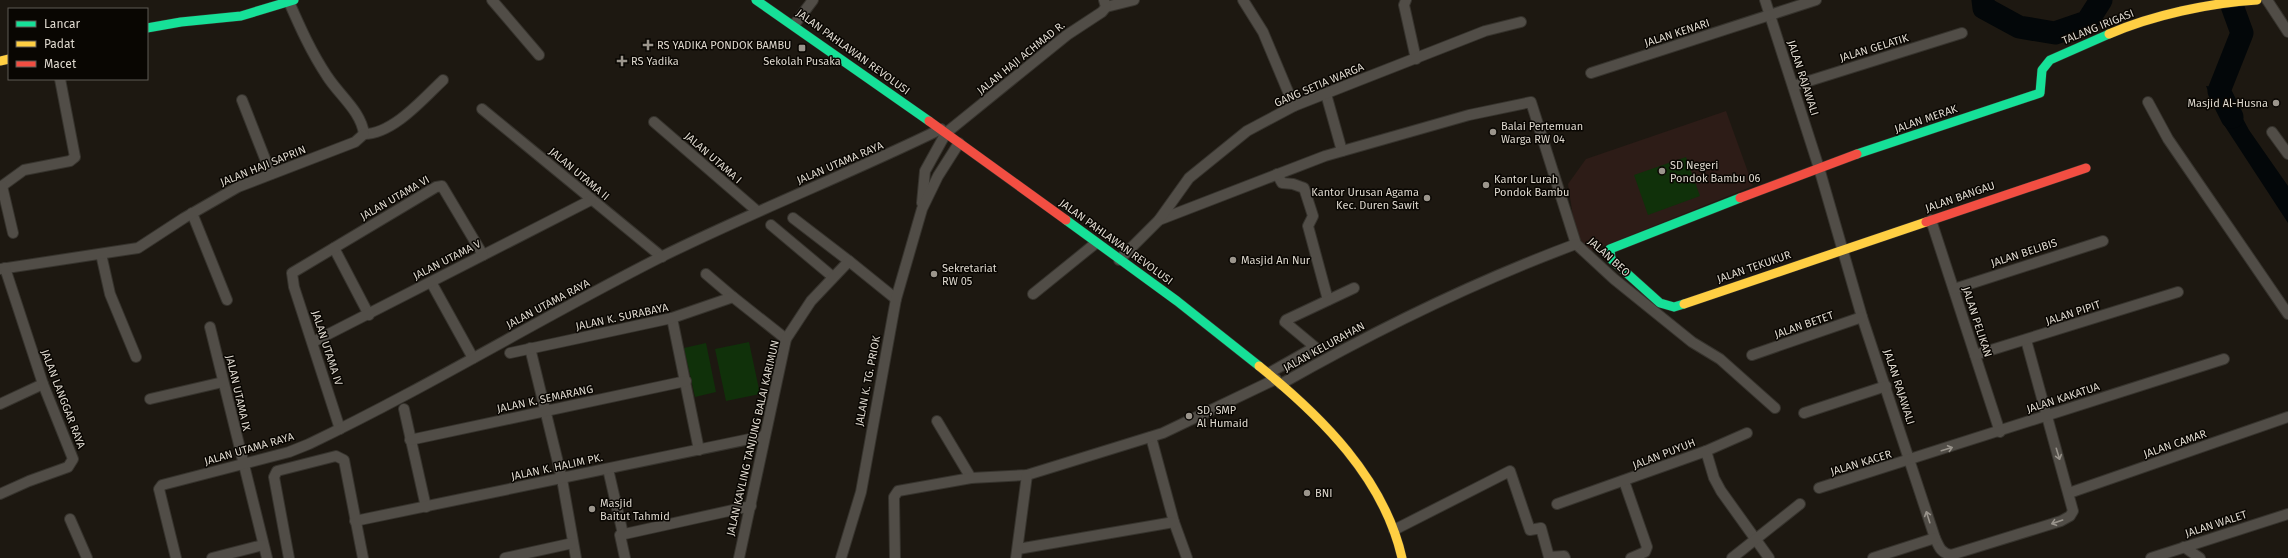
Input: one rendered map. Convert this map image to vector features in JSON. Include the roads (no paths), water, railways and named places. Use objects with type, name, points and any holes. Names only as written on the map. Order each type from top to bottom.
[{"type":"street","points":[[492,0],[539,55]]},
{"type":"street","name":"JALAN PAHLAWAN REVOLUSI","points":[[756,0],[794,24],[813,40],[943,131],[1177,302],[1275,379],[1341,442],[1370,481],[1394,530],[1402,558]]},
{"type":"street","points":[[794,24],[813,0]]},
{"type":"street","points":[[1105,3],[1134,0]]},
{"type":"street","points":[[1243,0],[1263,32],[1294,106]]},
{"type":"street","points":[[1406,0],[1404,5],[1416,59]]},
{"type":"street","name":"JALAN RAJAWALI","points":[[1765,0],[1819,168],[1862,317],[1935,538],[1942,552],[1951,555],[2061,521],[2070,516],[2073,511],[2026,340]]},
{"type":"street","name":"JALAN KENARI","points":[[1592,73],[1816,0]]},
{"type":"street","name":"TALANG IRIGASI","points":[[2040,93],[2042,70],[2050,60],[2130,25],[2225,2],[2257,0]]},
{"type":"street","points":[[2267,0],[2288,32]]},
{"type":"street","points":[[148,28],[181,22],[241,16],[292,1],[306,40],[327,77],[362,122],[364,134],[374,134],[387,128],[412,109],[443,80]]},
{"type":"street","name":"JALAN HAJI ACHMAD R.","points":[[943,131],[1067,35],[1102,12],[1105,3]]},
{"type":"street","name":"GANG SETIA WARGA","points":[[1119,260],[1159,220],[1188,178],[1247,131],[1294,106],[1485,31],[1521,22]]},
{"type":"street","name":"JALAN GELATIK","points":[[1793,86],[1962,33]]},
{"type":"street","points":[[13,233],[1,186],[24,170],[70,161],[75,158],[60,80]]},
{"type":"street","name":"JALAN MERAK","points":[[1819,168],[2040,93]]},
{"type":"street","points":[[1326,94],[1342,151]]},
{"type":"street","points":[[242,100],[271,174]]},
{"type":"street","points":[[2148,102],[2168,139],[2288,314]]},
{"type":"street","name":"GANG SETIA WARGA","points":[[1159,220],[1277,174],[1342,151],[1469,115],[1531,103],[1576,244]]},
{"type":"street","name":"JALAN UTAMA II","points":[[482,109],[662,257]]},
{"type":"street","name":"JALAN UTAMA I","points":[[654,122],[757,211]]},
{"type":"street","name":"JALAN K. TG. PRIOK","points":[[922,209],[925,171],[943,131]]},
{"type":"street","name":"JALAN UTAMA RAYA","points":[[176,558],[159,489],[162,485],[289,452],[340,429],[662,257],[757,211],[943,131]]},
{"type":"street","points":[[2272,132],[2288,154]]},
{"type":"street","name":"JALAN HAJI SAPRIN","points":[[2,269],[138,248],[192,213],[238,187],[355,142],[364,134]]},
{"type":"street","name":"JALAN K. TG. PRIOK","points":[[841,558],[861,492],[896,299],[922,209],[938,176],[959,143]]},
{"type":"street","name":"JALAN BEO","points":[[1674,307],[1660,303],[1611,259],[1609,254],[1610,249],[1819,168]]},
{"type":"street","name":"JALAN BANGAU","points":[[1842,250],[2086,168]]},
{"type":"street","points":[[1277,174],[1282,183],[1293,184],[1304,188],[1313,216],[1308,226],[1328,300]]},
{"type":"street","name":"JALAN UTAMA VI","points":[[292,273],[436,187],[442,186],[483,255]]},
{"type":"street","name":"JALAN UTAMA V","points":[[314,342],[591,200]]},
{"type":"street","points":[[192,213],[227,300]]},
{"type":"street","points":[[793,218],[896,299]]},
{"type":"street","name":"JALAN PELIKAN","points":[[1931,220],[2000,432]]},
{"type":"street","points":[[771,225],[833,277]]},
{"type":"street","name":"JALAN BELIBIS","points":[[1954,289],[2103,241]]},
{"type":"street","points":[[1033,294],[1096,243]]},
{"type":"street","name":"JALAN BEO","points":[[1379,330],[1508,269],[1576,244],[1614,279],[1692,342],[1720,359],[1775,408]]},
{"type":"street","points":[[334,248],[369,314]]},
{"type":"street","name":"JALAN TEKUKUR","points":[[1674,307],[1842,250]]},
{"type":"street","points":[[101,254],[110,294],[136,357]]},
{"type":"street","name":"JALAN KAVLING TANJUNG BALAI KARIMUN","points":[[739,558],[786,339],[811,301],[849,261]]},
{"type":"street","name":"JALAN LANGGAR RAYA","points":[[0,494],[29,481],[68,467],[72,463],[72,454],[43,384],[2,269]]},
{"type":"street","name":"JALAN UTAMA IV","points":[[292,273],[294,287],[314,342],[340,429]]},
{"type":"street","points":[[706,274],[786,339]]},
{"type":"street","points":[[430,282],[473,358]]},
{"type":"street","points":[[895,558],[895,493],[971,478],[1027,475],[1151,437],[1275,379],[1315,347],[1285,322],[1286,320],[1354,288]]},
{"type":"street","name":"JALAN PIPIT","points":[[1975,355],[2178,292]]},
{"type":"street","name":"JALAN K. SURABAYA","points":[[510,353],[672,318],[735,299]]},
{"type":"street","name":"JALAN BETET","points":[[1752,355],[1862,317]]},
{"type":"street","points":[[672,318],[699,450]]},
{"type":"street","name":"JALAN UTAMA IX","points":[[210,327],[267,558]]},
{"type":"street","name":"JALAN KELURAHAN","points":[[1275,379],[1379,330]]},
{"type":"street","points":[[530,348],[562,479],[576,558]]},
{"type":"street","name":"JALAN KAKATUA","points":[[1909,460],[2224,359]]},
{"type":"street","name":"JALAN K. SEMARANG","points":[[410,440],[686,381]]},
{"type":"street","points":[[150,399],[224,382]]},
{"type":"street","points":[[0,404],[43,384]]},
{"type":"street","points":[[1804,413],[1886,386]]},
{"type":"street","points":[[404,409],[426,507]]},
{"type":"street","name":"JALAN CAMAR","points":[[2069,493],[2288,417]]},
{"type":"street","points":[[937,421],[971,478]]},
{"type":"street","points":[[1706,451],[1747,433]]},
{"type":"street","name":"JALAN K. HALIM PK.","points":[[355,521],[764,436]]},
{"type":"street","points":[[1151,437],[1174,522],[1187,558]]},
{"type":"street","name":"JALAN PUYUH","points":[[1557,504],[1706,451],[1714,478],[1721,491],[1769,558]]},
{"type":"street","points":[[289,558],[274,481],[277,471],[309,461],[336,456],[341,457],[344,460],[363,558]]},
{"type":"street","name":"JALAN KACER","points":[[1819,488],[1909,460]]},
{"type":"street","points":[[608,469],[625,558]]},
{"type":"street","points":[[1394,530],[1510,471],[1530,530],[1540,528],[1546,557],[1564,556],[1565,558]]},
{"type":"street","points":[[1027,475],[1017,554],[1174,522]]},
{"type":"street","points":[[1624,481],[1649,554],[1631,558]]},
{"type":"street","points":[[1732,558],[1800,504]]},
{"type":"street","points":[[621,535],[751,506]]},
{"type":"street","name":"JALAN WALET","points":[[2151,558],[2288,514]]},
{"type":"street","points":[[70,519],[87,558]]},
{"type":"street","points":[[1873,558],[1935,538]]},
{"type":"street","points":[[505,558],[573,543]]},
{"type":"street","points":[[212,558],[263,545]]},
{"type":"street","points":[[2184,547],[2200,558]]},
{"type":"waterway","points":[[1983,0],[1984,8],[2019,27],[2055,33],[2087,22],[2101,0]]},
{"type":"waterway","points":[[2230,0],[2242,33],[2219,91],[2232,117]]},
{"type":"place","name":"RS YADIKA PONDOK BAMBU","points":[[648,45]]},
{"type":"place","name":"Sekolah Pusaka","points":[[802,48]]},
{"type":"place","name":"RS Yadika","points":[[622,61]]},
{"type":"place","name":"Masjid Al-Husna","points":[[2276,103]]},
{"type":"place","name":"Balai Pertemuan Warga RW 04","points":[[1493,132]]},
{"type":"place","name":"SD Negeri Pondok Bambu 06","points":[[1662,171]]},
{"type":"place","name":"Kantor Lurah Pondok Bambu","points":[[1486,185]]},
{"type":"place","name":"Kantor Urusan Agama Kec. Duren Sawit","points":[[1427,198]]},
{"type":"place","name":"Masjid An Nur","points":[[1233,260]]},
{"type":"place","name":"Sekretariat RW 05","points":[[934,274]]},
{"type":"place","name":"SD, SMP Al Humaid","points":[[1189,416]]},
{"type":"place","name":"BNI","points":[[1307,493]]},
{"type":"place","name":"Masjid Baitut Tahmid","points":[[592,509]]}]
